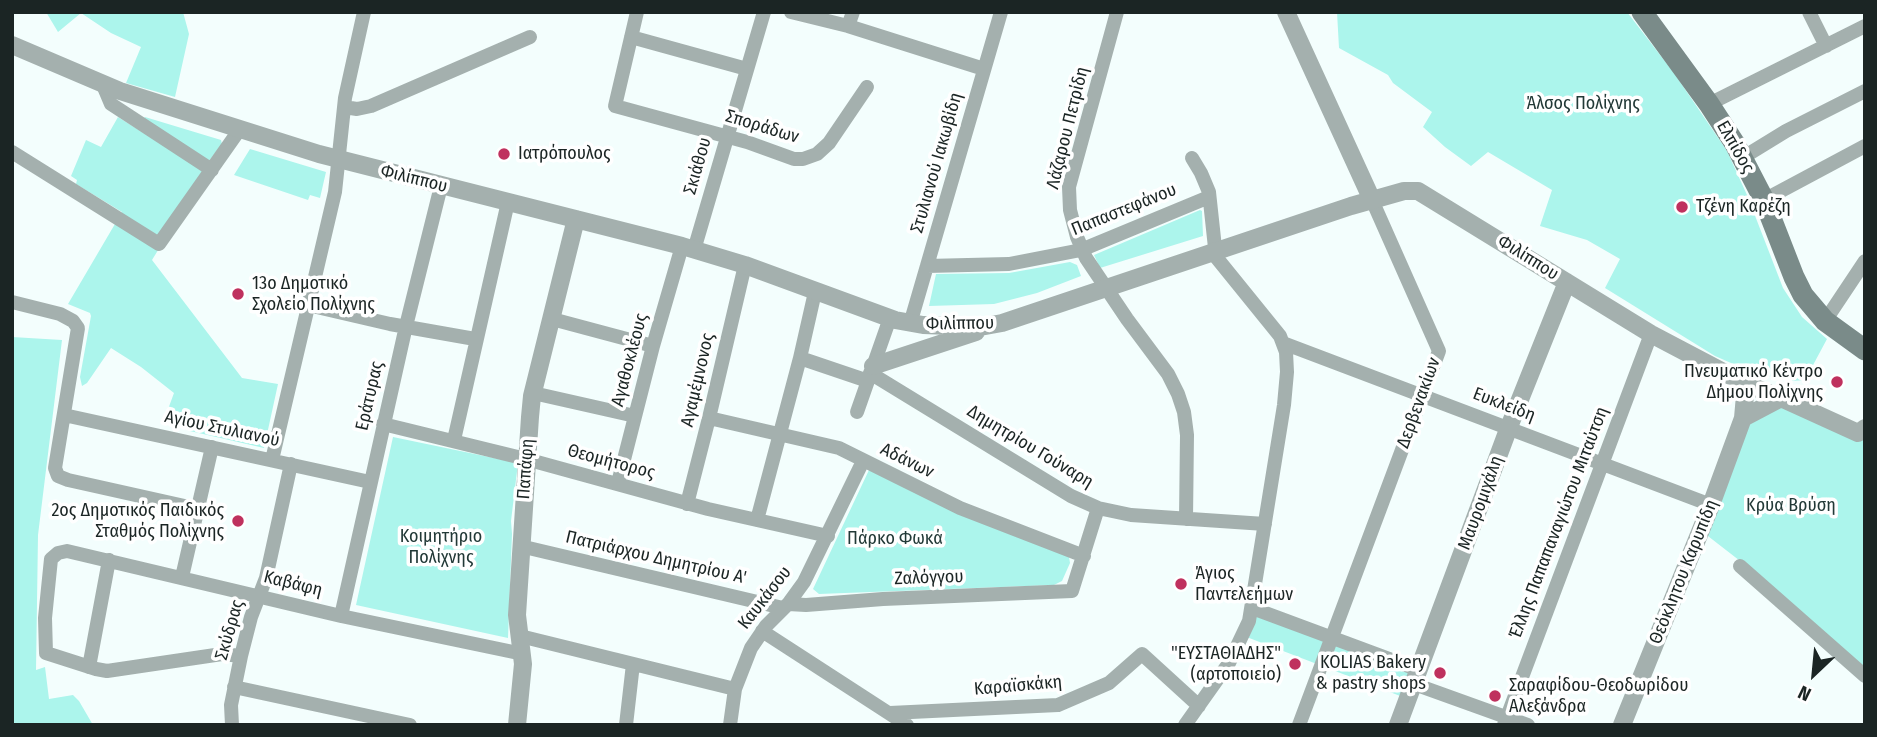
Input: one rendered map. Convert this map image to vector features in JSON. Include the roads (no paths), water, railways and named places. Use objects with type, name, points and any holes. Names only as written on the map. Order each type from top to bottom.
[{"type":"main road","name":"Ελπίδος","points":[[1644,13],[1709,104],[1742,158],[1764,200],[1799,288],[1825,321],[1865,350]]},
{"type":"street","points":[[272,460],[335,192],[344,107],[364,12]]},
{"type":"street","points":[[637,12],[631,37],[747,69]]},
{"type":"street","name":"Σκιάθου","points":[[688,248],[727,136],[764,12]]},
{"type":"street","points":[[791,12],[851,19],[984,69]]},
{"type":"street","name":"Στυλιανού Ιακωβίδη","points":[[910,324],[1001,12]]},
{"type":"street","name":"Λάζαρου Πετρίδη","points":[[1117,12],[1069,187],[1070,210],[1081,250],[1105,288],[1168,374],[1178,394],[1187,435],[1186,519]]},
{"type":"street","points":[[1809,12],[1826,46]]},
{"type":"street","name":"Δερβενακίων","points":[[1293,17],[1439,351],[1299,725]]},
{"type":"street","points":[[1709,104],[1865,26]]},
{"type":"street","points":[[344,107],[371,107],[530,37]]},
{"type":"street","name":"Σποράδων","points":[[631,37],[615,106],[727,136],[794,159],[808,158],[829,143],[867,88]]},
{"type":"street","name":"Φιλίππου","points":[[12,45],[103,85],[339,160],[688,248],[745,265],[910,324],[980,327],[1002,323],[1372,200],[1409,190],[1423,192],[1651,334],[1746,384],[1863,433]]},
{"type":"street","points":[[103,85],[111,104],[212,170]]},
{"type":"street","points":[[1742,158],[1786,131],[1865,91]]},
{"type":"street","points":[[12,152],[159,244],[240,129]]},
{"type":"street","points":[[1764,200],[1865,146]]},
{"type":"street","points":[[1185,725],[1235,653],[1247,629],[1286,384],[1283,343],[1271,324],[1221,264],[1214,251],[1207,184],[1192,158]]},
{"type":"street","name":"Εράτυρας","points":[[341,616],[383,424],[441,186]]},
{"type":"street","name":"Παπαστεφάνου","points":[[927,266],[1009,264],[1081,250],[1209,197]]},
{"type":"street","points":[[454,440],[508,202]]},
{"type":"street","name":"Παπάφη","points":[[517,725],[523,674],[517,615],[520,546],[533,393],[576,219]]},
{"type":"street","name":"Αγαθοκλέους","points":[[618,483],[653,346],[688,248]]},
{"type":"street","points":[[1825,321],[1865,261]]},
{"type":"street","name":"Αγαμέμνονος","points":[[687,503],[745,265]]},
{"type":"street","name":"Μαυρομιχάλη","points":[[1398,725],[1509,427],[1567,282]]},
{"type":"street","points":[[757,520],[815,292]]},
{"type":"street","points":[[12,302],[60,314],[76,324],[78,337],[55,470],[58,476],[198,509]]},
{"type":"street","points":[[308,305],[475,339]]},
{"type":"street","points":[[857,412],[890,318]]},
{"type":"street","points":[[552,319],[653,346]]},
{"type":"street","points":[[871,373],[1002,323]]},
{"type":"street","name":"Έλλης Παπαπαναγιώτου Μιταύτση","points":[[1505,721],[1651,334]]},
{"type":"street","name":"Ευκλείδη","points":[[1283,343],[1712,505]]},
{"type":"street","name":"Δημητρίου Γούναρη","points":[[800,358],[871,373],[1071,496],[1098,508],[1131,515],[1265,524]]},
{"type":"street","name":"Θεόκλητου Καρυπίδη","points":[[1622,725],[1712,505],[1743,418],[1746,384]]},
{"type":"street","points":[[533,393],[635,416]]},
{"type":"street","points":[[1743,418],[1782,398]]},
{"type":"street","name":"Αγίου Στυλιανού","points":[[64,415],[370,482]]},
{"type":"street","name":"Αδάνων","points":[[709,418],[839,448],[960,508],[1084,556]]},
{"type":"street","name":"Θεομήτορος","points":[[383,424],[454,440],[687,503],[828,536]]},
{"type":"street","points":[[182,578],[212,447]]},
{"type":"street","name":"Καυκάσου","points":[[730,725],[735,689],[745,661],[762,631],[804,582],[863,461]]},
{"type":"street","name":"Σκύδρας","points":[[232,725],[230,711],[241,656],[251,617],[266,578],[291,464]]},
{"type":"street","points":[[1084,556],[1098,508]]},
{"type":"street","name":"Πατριάρχου Δημητρίου Α'","points":[[520,546],[786,606]]},
{"type":"street","name":"Καβάφη","points":[[89,667],[46,653],[45,618],[49,565],[56,554],[67,551],[341,616],[634,664],[735,689]]},
{"type":"street","name":"Ζαλόγγου","points":[[786,606],[1072,591],[1084,556]]},
{"type":"street","points":[[109,560],[89,667],[103,671],[118,670],[222,654],[241,656]]},
{"type":"street","points":[[1740,566],[1865,676]]},
{"type":"street","points":[[1252,608],[1333,638],[1505,721],[1528,725]]},
{"type":"street","points":[[762,631],[907,725]]},
{"type":"street","name":"Καραϊσκάκη","points":[[890,713],[1058,705],[1109,683],[1142,654],[1199,706]]},
{"type":"street","points":[[626,725],[634,664]]},
{"type":"street","points":[[234,687],[410,725]]},
{"type":"place","name":"Ιατρόπουλος","points":[[504,154]]},
{"type":"place","name":"Τζένη Καρέζη","points":[[1682,207]]},
{"type":"place","name":"13ο Δημοτικό Σχολείο Πολίχνης","points":[[238,294]]},
{"type":"place","name":"Πνευματικό Κέντρο Δήμου Πολίχνης","points":[[1837,382]]},
{"type":"place","name":"2ος Δημοτικός Παιδικός Σταθμός Πολίχνης","points":[[238,521]]},
{"type":"place","name":"Άγιος Παντελεήμων","points":[[1181,584]]},
{"type":"place","name":"\"ΕΥΣΤΑΘΙΑΔΗΣ\" (αρτοποιείο)","points":[[1295,664]]},
{"type":"place","name":"KOLIAS Bakery & pastry shops","points":[[1440,673]]},
{"type":"place","name":"Σαραφίδου-Θεοδωρίδου Αλεξάνδρα","points":[[1495,696]]},
{"type":"park label","name":"Άλσος Πολίχνης","points":[[1583,104]]},
{"type":"park label","name":"Κρύα Βρύση","points":[[1791,506]]},
{"type":"park label","name":"Πάρκο Φωκά","points":[[895,539]]},
{"type":"park label","name":"Κοιμητήριο Πολίχνης","points":[[441,547]]}]
